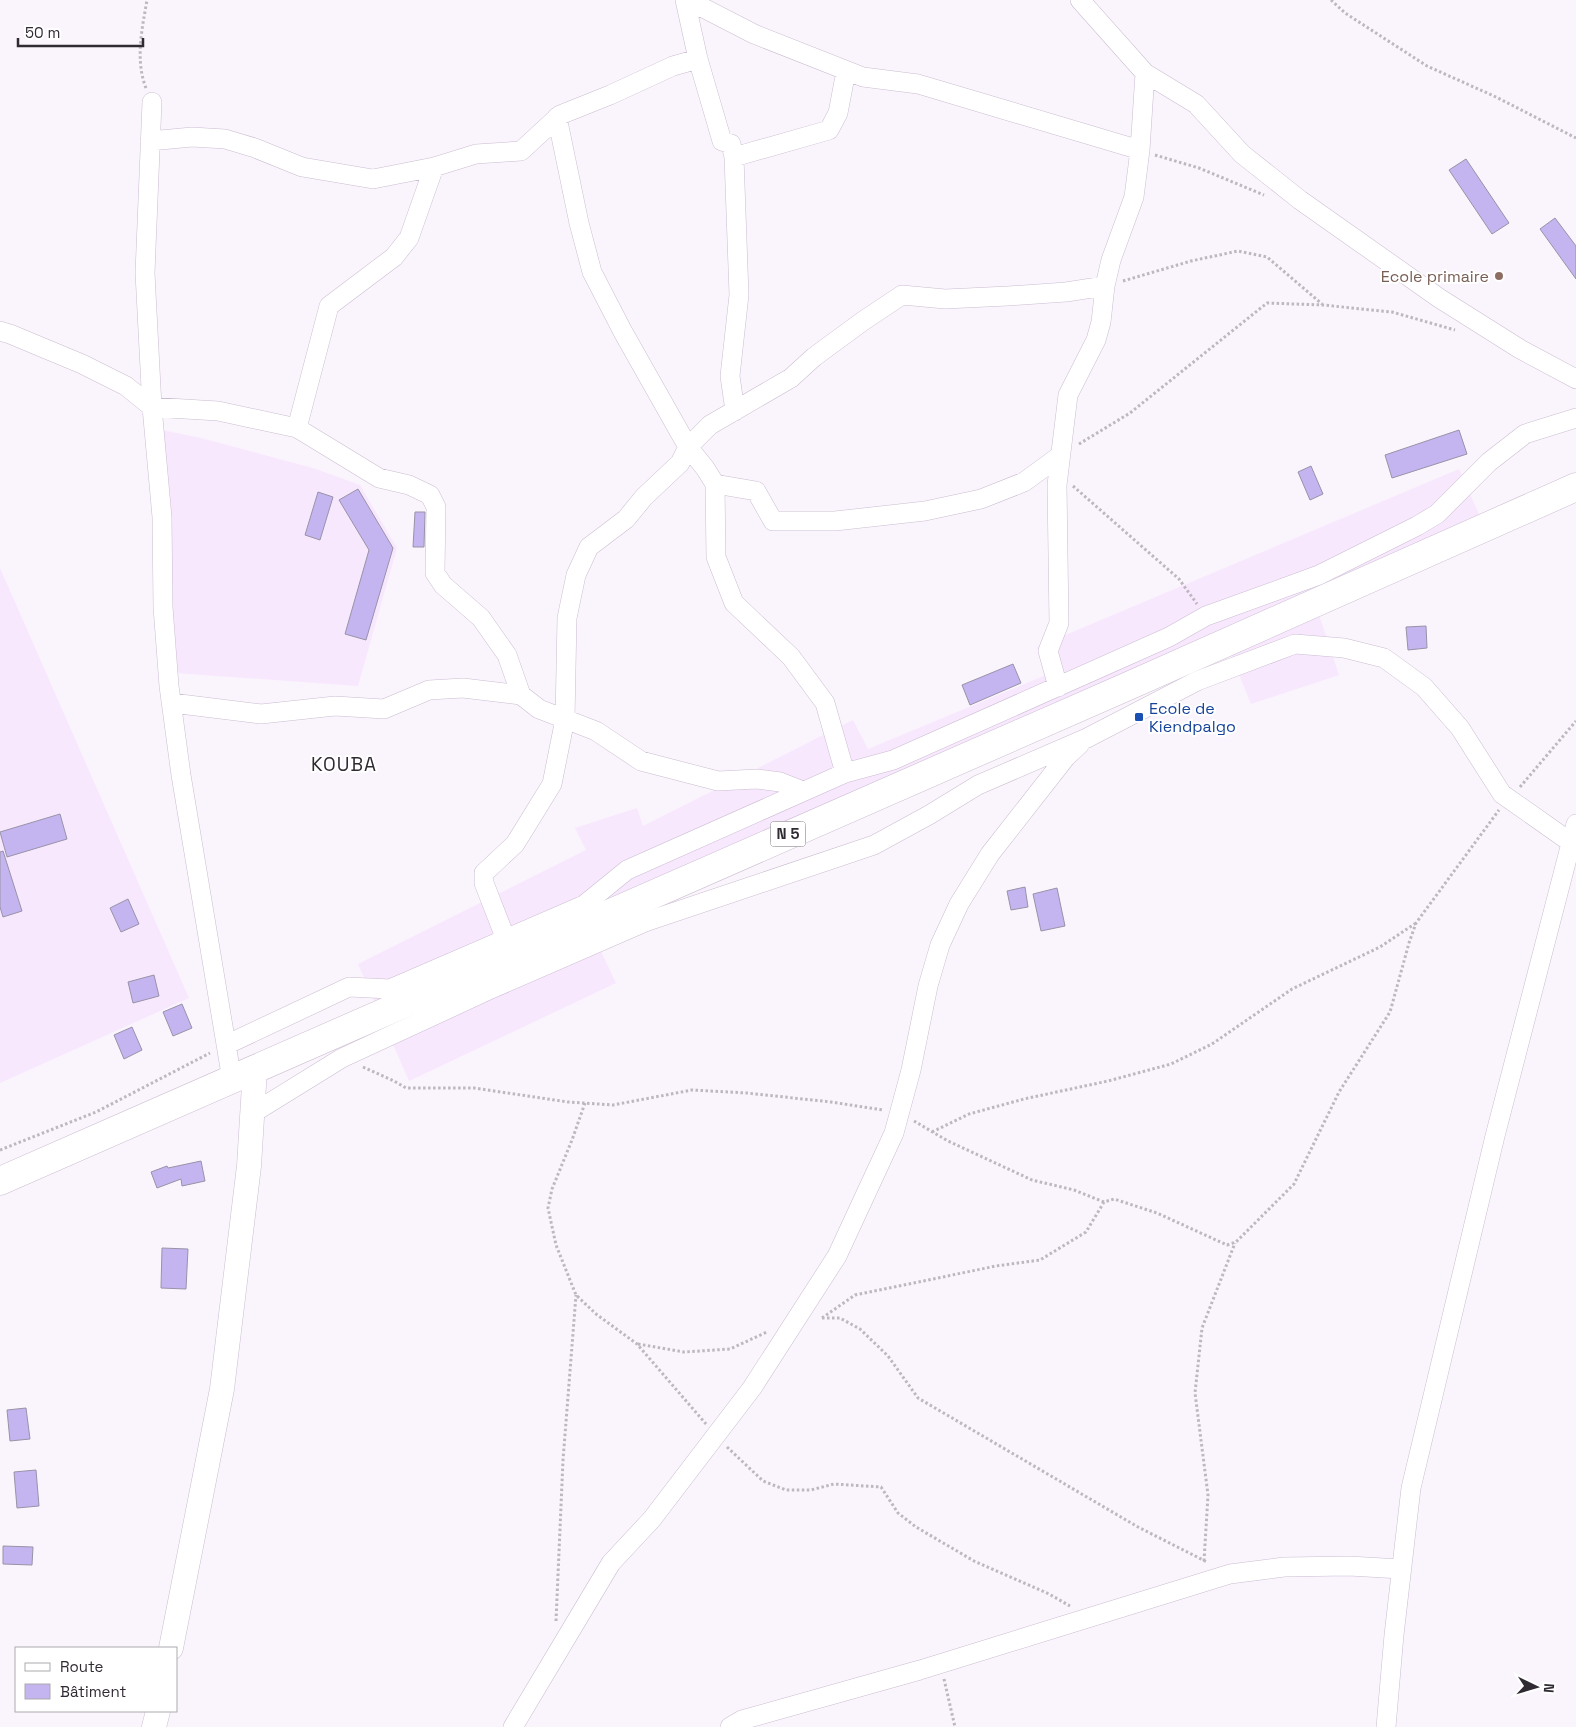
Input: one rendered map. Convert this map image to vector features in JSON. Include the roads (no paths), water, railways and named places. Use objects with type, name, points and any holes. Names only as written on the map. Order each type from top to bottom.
[{"type":"highway","name":"N 5","points":[[0,1181],[243,1074],[509,947],[918,777],[1576,487]]},
{"type":"street","points":[[687,0],[698,59],[722,141],[731,144],[734,158],[739,295],[730,376],[735,411]]},
{"type":"street","points":[[687,0],[754,34],[863,77],[918,84],[1140,150]]},
{"type":"street","points":[[1080,0],[1145,73],[1196,104],[1242,154],[1300,200],[1439,298],[1520,349],[1576,379]]},
{"type":"street","points":[[150,142],[192,137],[225,139],[255,148],[302,167],[373,179],[434,167],[476,154],[521,150],[557,118],[673,66],[698,59]]},
{"type":"street","points":[[734,158],[829,130],[838,114],[846,71]]},
{"type":"street","points":[[1058,687],[1048,652],[1059,623],[1057,485],[1068,395],[1096,340],[1101,322],[1105,286],[1111,260],[1134,197],[1140,150],[1145,73]]},
{"type":"street","points":[[152,102],[145,273],[152,407],[160,481],[163,607],[172,703],[182,784],[226,1045],[243,1074],[253,1113],[249,1166],[222,1389],[171,1647]]},
{"type":"street","points":[[557,118],[579,223],[592,272],[623,332],[688,447],[715,484],[716,557],[734,603],[791,657],[825,703],[845,773]]},
{"type":"street","points":[[297,428],[329,306],[394,257],[409,238],[434,167]]},
{"type":"street","points":[[509,947],[484,883],[484,873],[515,844],[552,784],[565,720],[567,618],[576,575],[589,548],[626,519],[644,497],[680,463],[688,447],[710,425],[791,378],[835,341],[902,295],[945,298],[1008,296],[1066,292],[1105,286]]},
{"type":"street","points":[[0,331],[82,364],[126,386],[152,407],[218,411],[297,428],[379,478],[409,485],[430,495],[436,507],[434,573],[443,585],[481,618],[507,655],[521,695]]},
{"type":"street","points":[[226,1045],[349,987],[390,989],[509,947],[584,905],[626,870],[845,773],[893,760],[1169,637],[1206,616],[1320,575],[1437,514],[1489,462],[1525,434],[1576,418]]},
{"type":"street","points":[[715,484],[756,491],[773,521],[835,521],[925,511],[982,499],[1024,482],[1060,464]]},
{"type":"street","points":[[253,1113],[342,1058],[491,989],[645,922],[874,845],[978,784],[1087,738],[1197,680],[1295,644],[1344,648],[1384,658],[1424,687],[1460,728],[1502,794],[1574,845]]},
{"type":"street","points":[[172,703],[261,714],[335,706],[384,709],[430,690],[463,688],[521,695],[539,709],[596,731],[641,760],[718,781],[757,778],[780,782],[803,791]]},
{"type":"street","points":[[513,1727],[611,1563],[652,1519],[752,1388],[837,1256],[894,1133],[911,1070],[928,986],[938,953],[959,904],[996,847],[1066,757],[1087,738]]},
{"type":"street","points":[[1386,1727],[1412,1482],[1495,1136],[1574,845],[1576,824]]},
{"type":"street","points":[[730,1727],[742,1720],[941,1664],[1230,1574],[1284,1567],[1349,1566],[1402,1569]]},
{"type":"street","points":[[154,1727],[158,1712]]},
{"type":"place","name":"Ecole primaire","points":[[1499,276]]},
{"type":"place","name":"Ecole de Kiendpalgo","points":[[1139,717]]},
{"type":"district","name":"KOUBA","points":[[344,764]]}]
